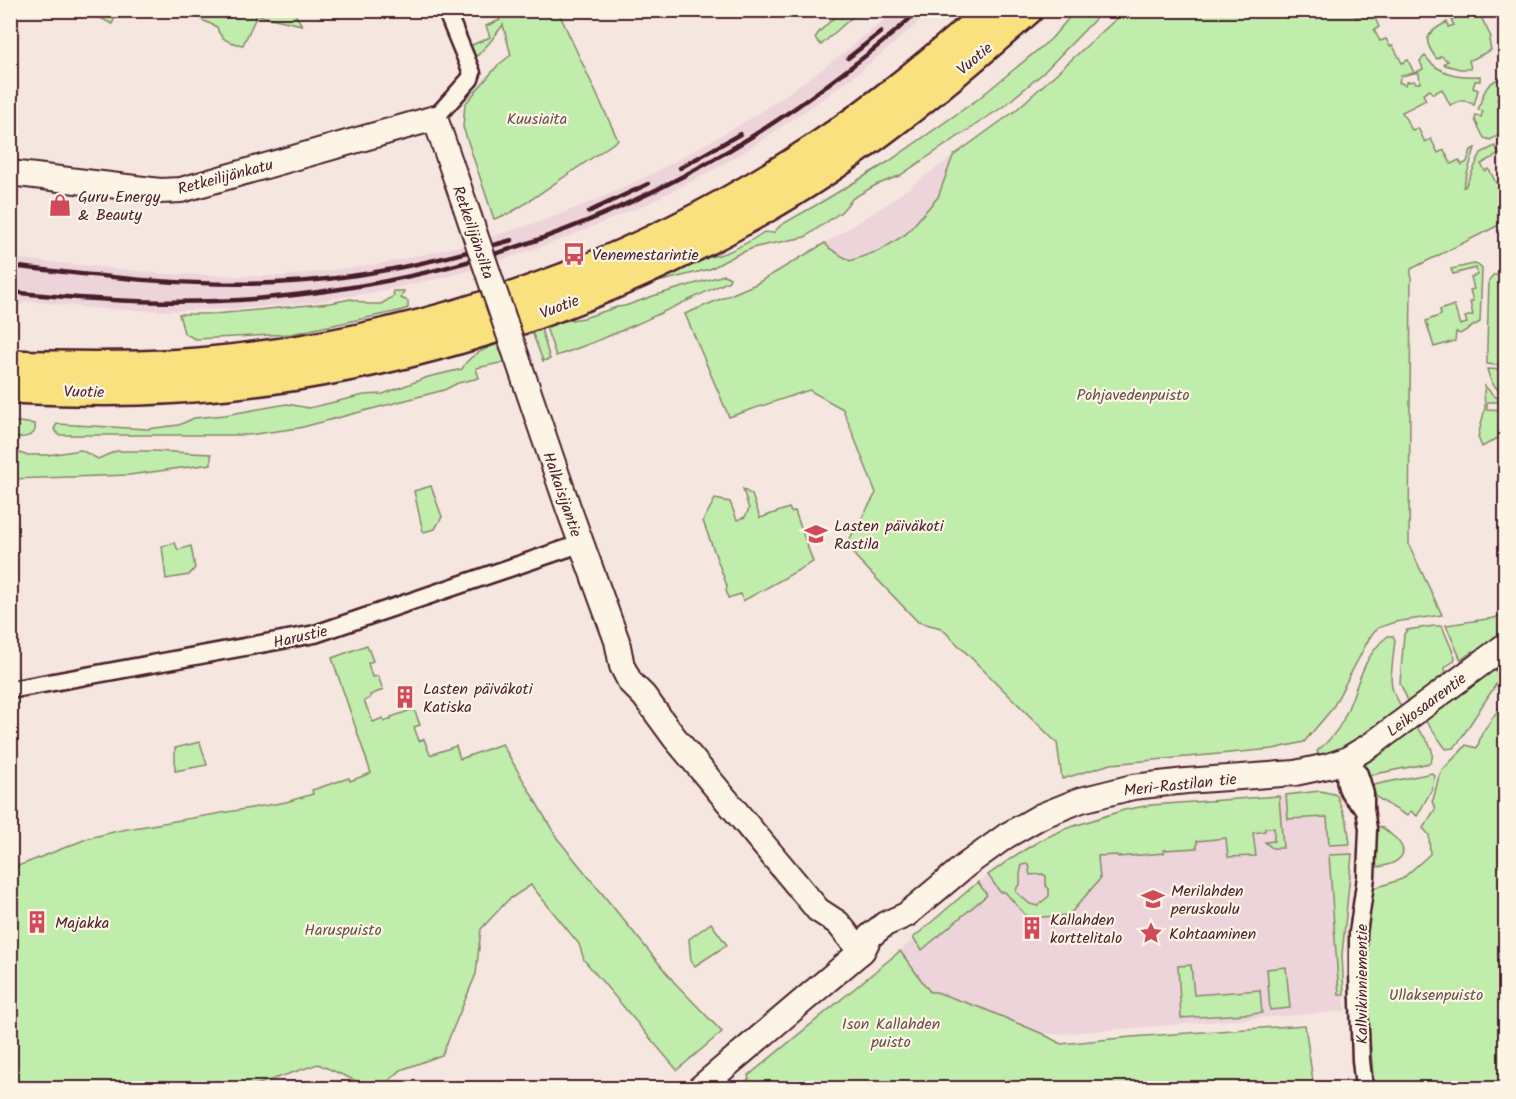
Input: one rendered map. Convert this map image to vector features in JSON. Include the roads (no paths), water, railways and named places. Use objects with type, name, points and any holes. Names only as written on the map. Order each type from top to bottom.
[{"type":"main road","name":"Vuotie","points":[[10,364],[156,364],[198,362],[288,351],[393,331],[487,305],[536,288],[666,234],[739,194],[816,147],[880,101],[990,10]]},
{"type":"main road","name":"Vuotie","points":[[10,389],[140,391],[262,381],[395,356],[455,341],[538,315],[668,261],[761,212],[830,169],[898,120],[1028,12]]},
{"type":"main road","points":[[10,349],[156,364]]},
{"type":"main road","points":[[10,404],[140,391]]},
{"type":"street","points":[[435,118],[470,79],[472,73],[446,10]]},
{"type":"street","name":"Retkeilijänkatu","points":[[10,173],[160,191],[181,189],[435,118]]},
{"type":"street","name":"Retkeilijänsilta","points":[[435,118],[513,346]]},
{"type":"street","name":"Halkaisijantie","points":[[513,346],[580,544],[617,641],[632,659],[641,676],[644,696],[674,737],[818,910],[827,933],[861,950]]},
{"type":"street","name":"Harustie","points":[[10,690],[315,634],[580,544]]},
{"type":"street","name":"Leikosaarentie","points":[[1346,760],[1371,745],[1506,645]]},
{"type":"street","name":"Kallvikinniementie","points":[[1346,760],[1344,780],[1352,799],[1365,808],[1368,829],[1366,877],[1359,933],[1358,974],[1360,1060],[1364,1089]]},
{"type":"street","name":"Meri-Rastilan tie","points":[[700,1089],[861,950],[885,924],[906,915],[966,865],[1006,836],[1041,816],[1098,796],[1132,788],[1295,772],[1346,760]]},
{"type":"railway","points":[[10,292],[139,301],[191,302],[264,298],[383,282],[453,266],[522,245],[589,220],[655,191],[718,157],[780,119],[839,76],[919,10]]},
{"type":"railway","points":[[848,58],[881,32]]},
{"type":"railway","points":[[680,168],[740,134]]},
{"type":"railway","points":[[588,212],[648,184]]},
{"type":"railway","points":[[10,266],[175,282],[275,283],[335,278],[395,269],[512,240]]},
{"type":"place","name":"Guru Energy & Beauty","points":[[60,205]]},
{"type":"place","name":"Venemestarintie","points":[[574,254]]},
{"type":"place","name":"Lasten päiväkoti Rastila","points":[[816,534]]},
{"type":"place","name":"Lasten päiväkoti Katiska","points":[[405,697]]},
{"type":"place","name":"Merilahden peruskoulu","points":[[1153,899]]},
{"type":"place","name":"Majakka","points":[[37,922]]},
{"type":"place","name":"Kallahden korttelitalo","points":[[1032,928]]},
{"type":"place","name":"Kohtaaminen","points":[[1151,933]]},
{"type":"park label","name":"Kuusiaita","points":[[537,118]]},
{"type":"park label","name":"Pohjavedenpuisto","points":[[1133,394]]},
{"type":"park label","name":"Haruspuisto","points":[[343,929]]},
{"type":"park label","name":"Ullaksenpuisto","points":[[1436,994]]},
{"type":"park label","name":"Ison Kallahden puisto","points":[[891,1032]]}]
